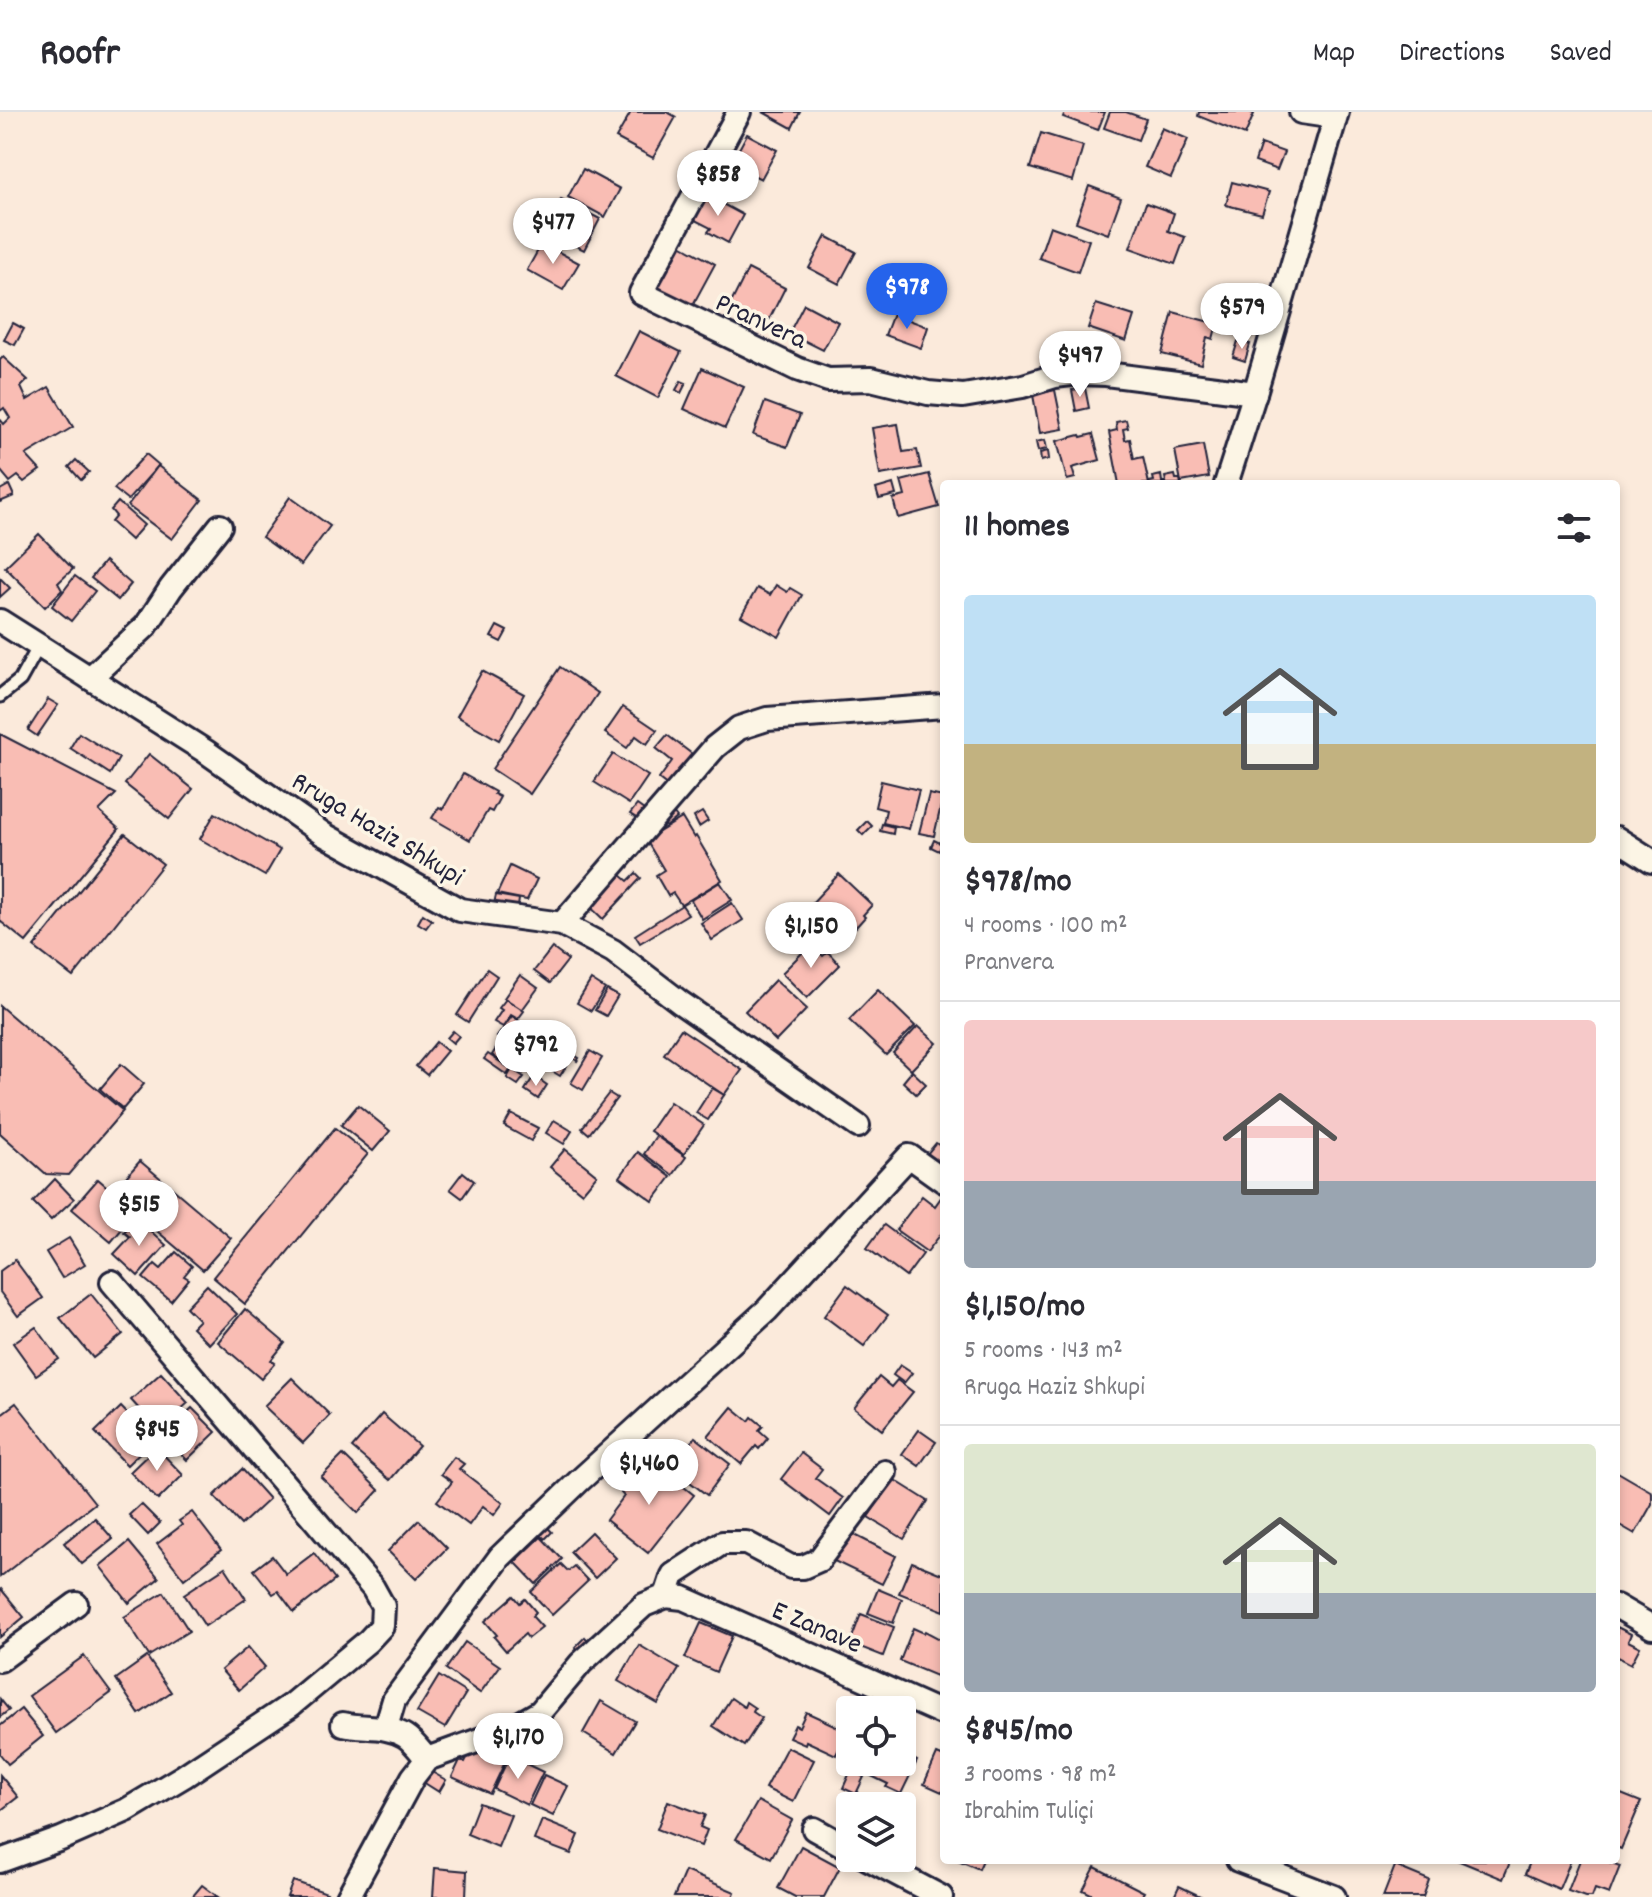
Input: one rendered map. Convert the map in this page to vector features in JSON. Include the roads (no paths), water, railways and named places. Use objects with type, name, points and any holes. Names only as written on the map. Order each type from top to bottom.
[{"type":"street","name":"Pranvera","points":[[739,112],[641,293],[797,369],[828,380],[871,379],[928,393],[963,396],[1079,373],[1255,393]]},
{"type":"street","points":[[1227,480],[1336,114],[1301,112]]},
{"type":"street","points":[[90,678],[146,626],[171,588],[220,526]]},
{"type":"street","name":"Rruga Haziz Shkupi","points":[[0,621],[205,751],[323,834],[460,910],[562,924],[613,951],[681,1003],[858,1126]]},
{"type":"street","points":[[562,924],[715,747],[739,728],[767,719],[940,706]]},
{"type":"street","points":[[1620,841],[1652,861]]},
{"type":"street","points":[[386,1727],[394,1700],[500,1557],[767,1310],[909,1156],[940,1178]]},
{"type":"street","points":[[0,1861],[114,1816],[184,1776],[291,1705],[382,1626],[383,1606],[373,1588],[112,1282]]},
{"type":"street","points":[[348,1897],[413,1777],[427,1759],[512,1728],[540,1712],[581,1663],[644,1605],[666,1596],[673,1575],[722,1543],[746,1543],[791,1567],[803,1567],[819,1560],[885,1472]]},
{"type":"street","name":"E Zanave","points":[[666,1596],[683,1598],[940,1712]]},
{"type":"street","points":[[0,1660],[76,1604]]},
{"type":"street","points":[[1620,1608],[1652,1627]]},
{"type":"street","points":[[343,1724],[386,1727],[406,1736],[427,1759]]},
{"type":"street","points":[[814,1829],[836,1841]]},
{"type":"street","points":[[1248,1864],[1334,1897]]},
{"type":"street","points":[[894,1872],[941,1897]]},
{"type":"lane","points":[[0,696],[20,680],[39,646]]}]
